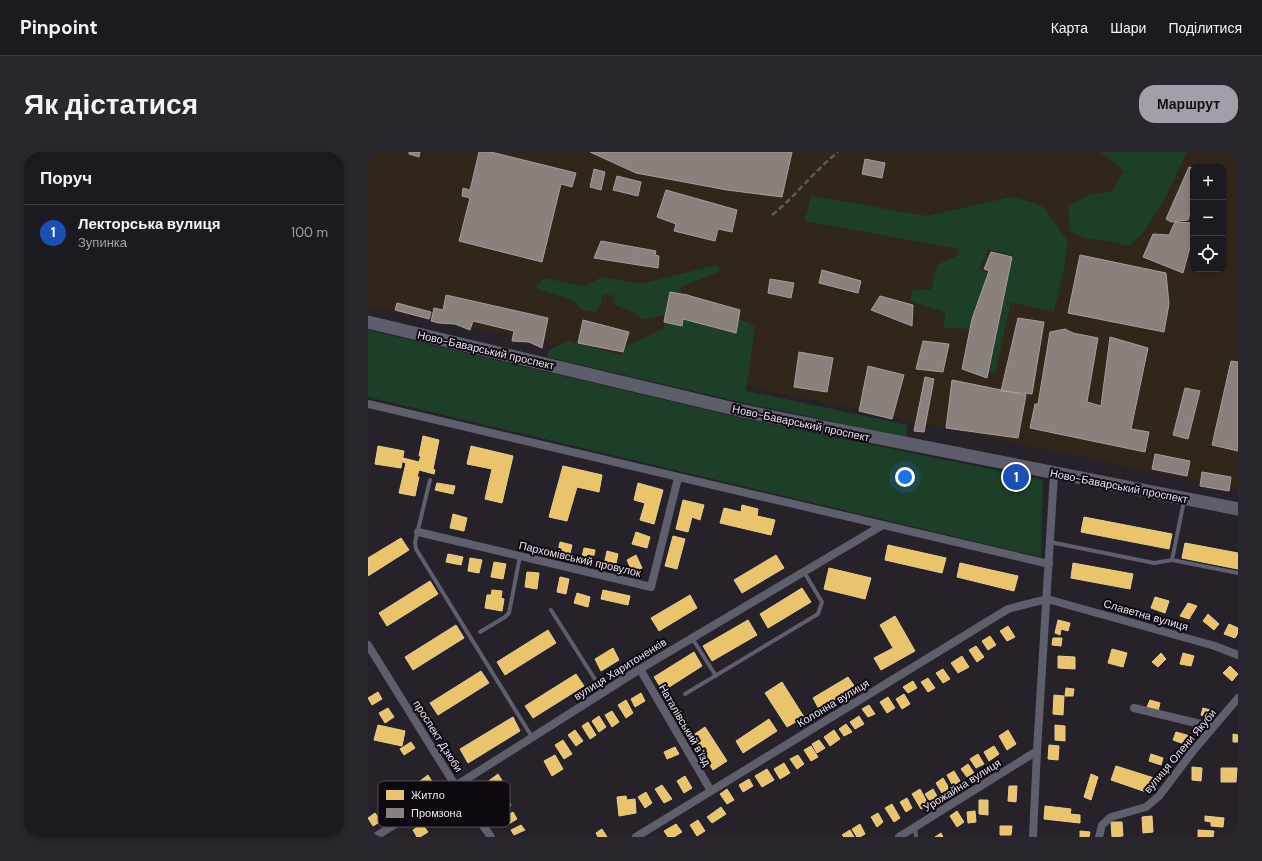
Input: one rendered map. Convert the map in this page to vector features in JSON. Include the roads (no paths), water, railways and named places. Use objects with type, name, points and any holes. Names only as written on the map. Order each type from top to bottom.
[{"type":"main road","name":"Ново-Баварський проспект","points":[[368,322],[743,411],[1054,474],[1238,509]]},
{"type":"street","points":[[368,404],[881,526],[1049,564]]},
{"type":"street","points":[[1033,837],[1054,474]]},
{"type":"street","name":"Пархомівський провулок","points":[[418,532],[651,587],[678,478]]},
{"type":"street","name":"вулиця Харитоненків","points":[[464,781],[640,669],[881,526]]},
{"type":"street","name":"Славетна вулиця","points":[[1047,599],[1215,646],[1238,655]]},
{"type":"street","name":"Колонна вулиця","points":[[636,837],[1008,609],[1047,599]]},
{"type":"street","name":"проспект Дзюби","points":[[368,645],[453,781]]},
{"type":"street","name":"Наталівський в'їзд","points":[[640,669],[711,791]]},
{"type":"street","name":"вулиця Олени Якуби","points":[[1099,837],[1102,825],[1111,817],[1146,807],[1159,796],[1193,751],[1238,698]]},
{"type":"street","points":[[1134,708],[1213,727]]},
{"type":"street","name":"Урожайна вулиця","points":[[899,837],[1037,751]]},
{"type":"street","name":"вулиця Харитоненків","points":[[375,837],[390,827]]},
{"type":"street","name":"проспект Дзюби","points":[[484,827],[491,837]]},
{"type":"lane","points":[[430,480],[415,542],[416,549],[532,738]]},
{"type":"lane","points":[[1172,560],[1184,499]]},
{"type":"lane","points":[[1050,542],[1154,563],[1172,560],[1238,573]]},
{"type":"lane","points":[[480,632],[509,613],[520,556]]},
{"type":"lane","points":[[685,694],[818,614],[822,602],[804,572]]},
{"type":"lane","points":[[551,610],[603,692]]},
{"type":"lane","points":[[692,638],[716,676]]},
{"type":"lane","points":[[915,828],[916,837]]},
{"type":"railway","points":[[772,215],[838,152]]},
{"type":"place","name":"Лекторська вулиця","points":[[1016,477]]}]
